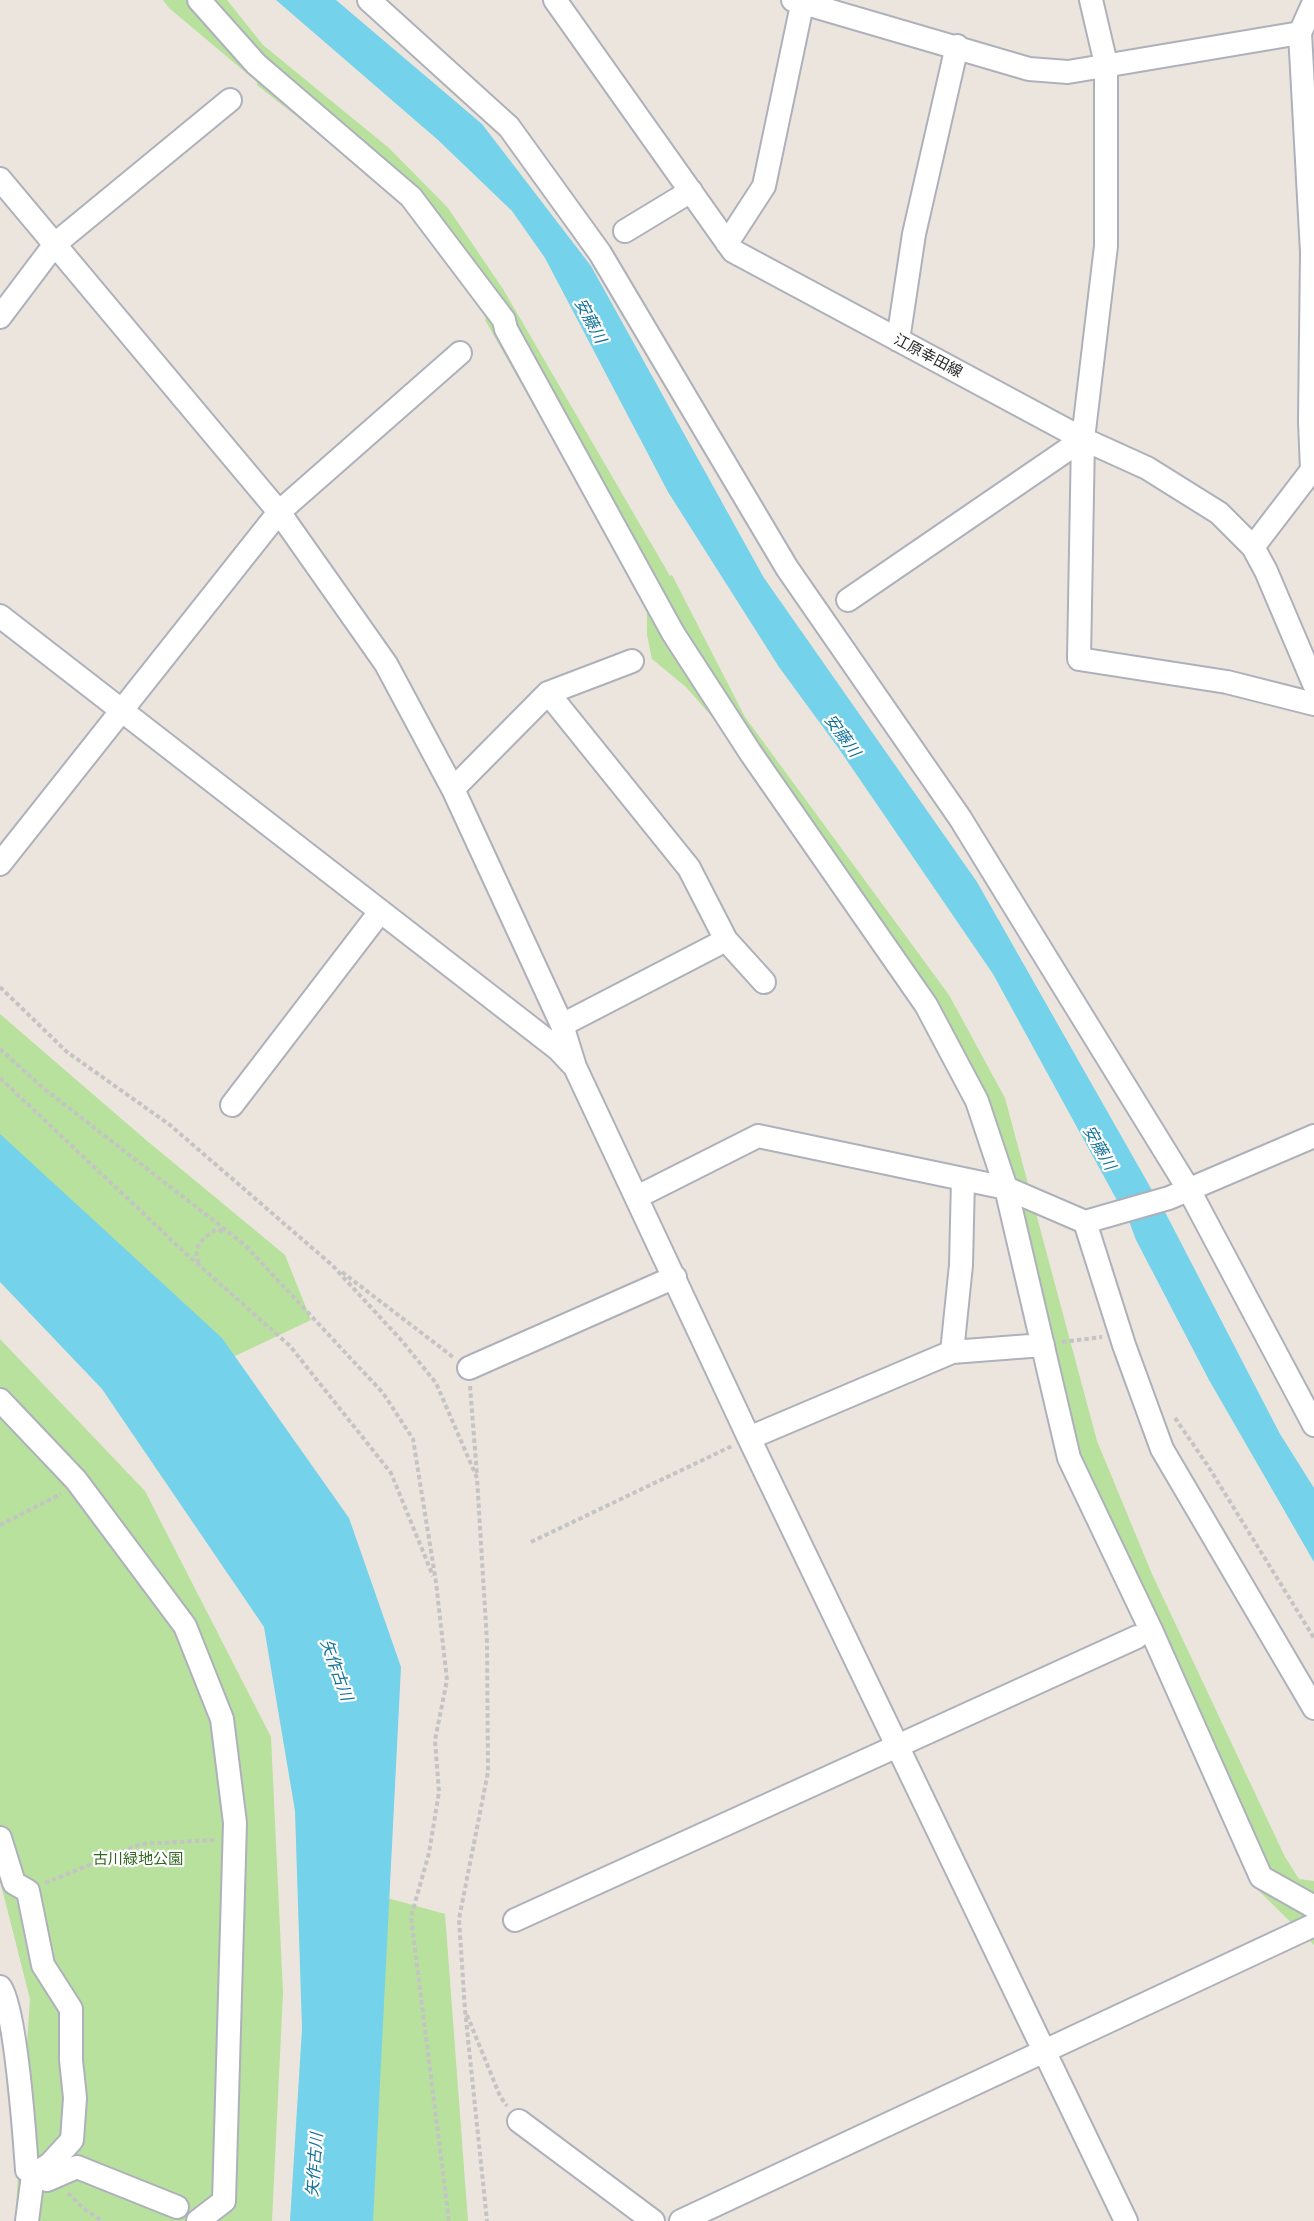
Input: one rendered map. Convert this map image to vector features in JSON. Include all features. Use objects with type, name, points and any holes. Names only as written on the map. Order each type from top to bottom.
[{"type":"street","points":[[199,0],[256,64],[411,197],[504,320],[506,329],[673,633],[750,752],[926,1005],[977,1101],[1006,1188],[1069,1458],[1151,1630],[1261,1877],[1314,1907]]},
{"type":"street","points":[[369,0],[509,127],[600,253],[787,568],[960,818],[1314,1425]]},
{"type":"street","name":"江原幸田線","points":[[555,0],[733,251],[1083,439],[1147,468],[1219,513],[1253,547],[1266,571],[1314,684]]},
{"type":"street","points":[[1091,0],[1106,64],[1106,246],[1083,439],[1079,659],[1227,682],[1314,704]]},
{"type":"street","points":[[727,243],[764,186],[799,1],[1029,69],[1068,72],[1300,33]]},
{"type":"street","points":[[1253,547],[1313,470],[1312,252],[1300,33],[1314,2]]},
{"type":"street","points":[[898,340],[914,234],[957,46]]},
{"type":"street","points":[[0,317],[55,244],[230,100]]},
{"type":"street","points":[[0,180],[279,512],[386,664],[453,789],[562,1025],[575,1067],[749,1438],[899,1745],[1126,2221]]},
{"type":"street","points":[[625,231],[691,191]]},
{"type":"street","points":[[0,864],[122,713],[279,512],[460,353]]},
{"type":"street","points":[[848,600],[1083,439]]},
{"type":"street","points":[[0,616],[122,713],[558,1049],[575,1067]]},
{"type":"street","points":[[453,789],[548,693],[632,661]]},
{"type":"street","points":[[548,693],[688,868],[726,940],[764,982]]},
{"type":"street","points":[[232,1105],[380,912]]},
{"type":"street","points":[[562,1025],[726,940]]},
{"type":"street","points":[[637,1197],[758,1136],[1006,1188],[1085,1222],[1179,1194],[1314,1136]]},
{"type":"street","points":[[952,1352],[961,1265],[963,1179]]},
{"type":"street","points":[[1085,1222],[1120,1335],[1162,1449],[1314,1708]]},
{"type":"street","points":[[469,1368],[675,1277]]},
{"type":"street","points":[[749,1438],[952,1352],[1042,1344]]},
{"type":"street","points":[[0,1400],[79,1485],[185,1626],[222,1719],[235,1823],[224,2200],[198,2221]]},
{"type":"street","points":[[515,1920],[1137,1637]]},
{"type":"street","points":[[0,1838],[14,1883],[28,1891],[43,1965],[71,2009],[71,2060],[75,2098],[72,2140],[40,2177],[27,2221]]},
{"type":"street","points":[[681,2221],[1314,1925]]},
{"type":"street","points":[[0,1987],[7,2001],[20,2083],[27,2170],[40,2177],[77,2167],[177,2207]]},
{"type":"street","points":[[519,2121],[653,2221]]},
{"type":"path","points":[[0,987],[67,1052],[170,1125],[332,1265],[469,1368],[487,1642],[488,1772],[459,1919],[465,2010],[487,2221]]},
{"type":"path","points":[[0,1049],[42,1088],[245,1245],[383,1393],[413,1438],[436,1582],[447,1680],[435,1740],[439,1792],[429,1853],[411,1917],[449,2221]]},
{"type":"path","points":[[0,1078],[201,1267],[290,1346],[384,1462],[436,1582]]},
{"type":"path","points":[[201,1267],[195,1256],[196,1248],[201,1241],[217,1229],[232,1235]]},
{"type":"path","points":[[332,1265],[402,1341],[436,1383],[477,1478]]},
{"type":"path","points":[[1042,1344],[1120,1335]]},
{"type":"path","points":[[1169,1410],[1208,1466],[1314,1638]]},
{"type":"path","points":[[531,1542],[749,1438]]},
{"type":"path","points":[[0,1525],[79,1485]]},
{"type":"path","points":[[28,1891],[141,1844],[234,1839]]},
{"type":"path","points":[[465,2010],[500,2096],[519,2121]]},
{"type":"path","points":[[40,2177],[71,2194],[83,2208],[102,2221]]},
{"type":"green space","points":[[163,0],[227,0],[263,45],[389,148],[448,208],[503,289],[670,576],[672,575],[745,717],[949,995],[1005,1098],[1097,1441],[1152,1574],[1285,1857],[1299,1879],[1314,1881],[1314,1945],[1253,1885],[1191,1738],[1064,1465],[1031,1352],[1006,1221],[975,1122],[908,993],[727,734],[686,687],[652,659],[647,635],[647,606],[485,320],[486,318],[401,199],[257,85],[257,82],[169,8]]},
{"type":"green space","points":[[0,1014],[146,1140],[285,1255],[311,1320],[214,1366],[0,1163]]},
{"type":"green space","name":"古川緑地公園","points":[[0,1339],[145,1491],[271,1737],[283,1993],[272,2221],[15,2221],[30,1999],[0,1881]]},
{"type":"green space","points":[[384,1897],[445,1914],[468,2221],[348,2221]]},
{"type":"water","name":"安藤川","points":[[276,0],[336,0],[482,124],[591,266],[764,578],[977,882],[1153,1192],[1119,1204],[993,974],[839,749],[779,667],[668,492],[545,258],[512,211],[438,140]]},
{"type":"water","name":"矢作古川","points":[[0,1134],[222,1338],[349,1518],[401,1667],[373,2221],[290,2221],[302,2029],[295,1811],[264,1627],[102,1389],[0,1282]]},
{"type":"water","points":[[1165,1212],[1280,1434],[1314,1488],[1314,1562],[1209,1380],[1136,1240],[1129,1221]]}]
